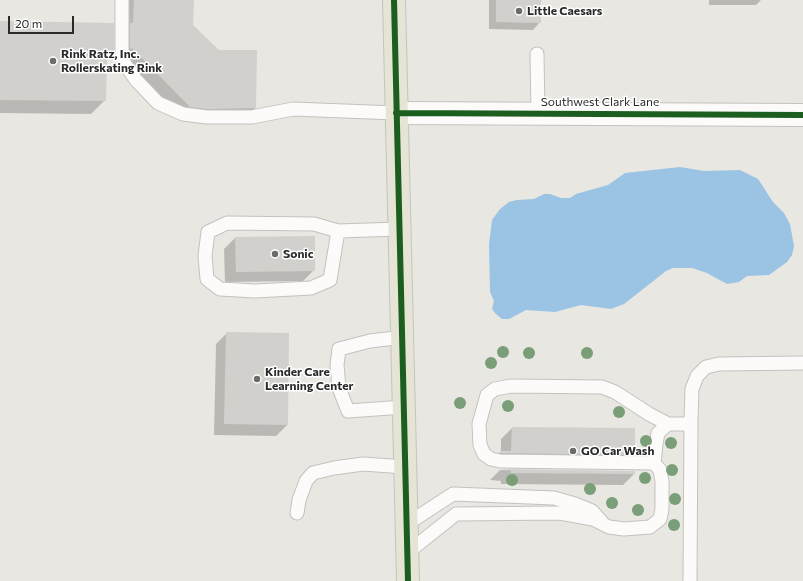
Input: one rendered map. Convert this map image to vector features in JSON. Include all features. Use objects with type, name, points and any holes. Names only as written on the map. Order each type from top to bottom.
[{"type":"main road","points":[[394,0],[398,229],[403,337],[408,581]]},
{"type":"street","name":"Southwest Clark Lane","points":[[396,113],[803,115]]},
{"type":"lane","points":[[122,0],[122,60],[136,80],[158,103],[183,114],[208,117],[252,117],[293,109],[396,113]]},
{"type":"lane","points":[[537,54],[538,113]]},
{"type":"lane","points":[[338,231],[330,280],[311,288],[255,291],[220,289],[207,279],[205,256],[208,232],[227,223],[314,224],[338,231],[398,229]]},
{"type":"lane","points":[[403,337],[370,341],[339,350],[337,365],[339,388],[348,411],[404,407]]},
{"type":"lane","points":[[690,581],[692,389],[697,376],[706,367],[719,364],[803,363]]},
{"type":"lane","points":[[654,463],[500,461],[491,459],[484,454],[480,445],[479,424],[487,395],[495,389],[511,386],[602,387],[615,392],[649,414],[668,424],[691,424]]},
{"type":"lane","points":[[407,553],[456,514],[560,513],[593,520],[624,529],[650,527],[660,519],[662,509],[662,481],[660,470],[654,463],[658,433],[668,424]]},
{"type":"lane","points":[[297,513],[299,500],[306,481],[313,473],[334,468],[364,464],[405,467]]},
{"type":"lane","points":[[407,524],[453,494],[554,498],[592,511],[604,524]]},
{"type":"water","points":[[680,167],[704,171],[740,170],[758,179],[773,202],[784,213],[790,224],[794,246],[792,255],[787,262],[769,275],[747,276],[739,282],[727,284],[707,273],[692,268],[673,268],[666,271],[624,304],[611,309],[581,305],[555,312],[526,310],[509,319],[502,319],[492,309],[494,301],[490,292],[489,244],[492,220],[500,209],[509,202],[534,199],[544,194],[550,194],[561,198],[570,198],[576,194],[608,185],[625,173]]},
{"type":"building","points":[[134,0],[194,0],[193,25],[219,50],[257,50],[256,108],[208,109],[190,107],[132,48],[130,49],[130,23],[133,23]]},
{"type":"building","name":"Little Caesars","points":[[496,0],[541,0],[541,23],[496,22]]},
{"type":"building","name":"Rink Ratz, Inc. Rollerskating Rink","points":[[0,21],[114,23],[114,55],[107,57],[106,101],[0,100]]},
{"type":"building","name":"Sonic","points":[[315,236],[315,271],[236,272],[235,237]]},
{"type":"building","name":"Kinder Care Learning Center","points":[[226,332],[289,333],[288,425],[224,424]]},
{"type":"building","points":[[512,427],[635,428],[635,455],[500,453],[500,451],[511,451]]},
{"type":"building","points":[[500,469],[635,471],[635,474],[511,473],[511,470]]},
{"type":"cycle path","points":[[394,0],[408,581]]},
{"type":"cycle path","points":[[396,113],[803,115]]},
{"type":"place","name":"Little Caesars","points":[[519,11]]},
{"type":"place","name":"Rink Ratz, Inc. Rollerskating Rink","points":[[53,61]]},
{"type":"place","name":"Sonic","points":[[275,254]]},
{"type":"place","name":"Kinder Care Learning Center","points":[[257,379]]},
{"type":"place","name":"GO Car Wash","points":[[573,451]]}]
